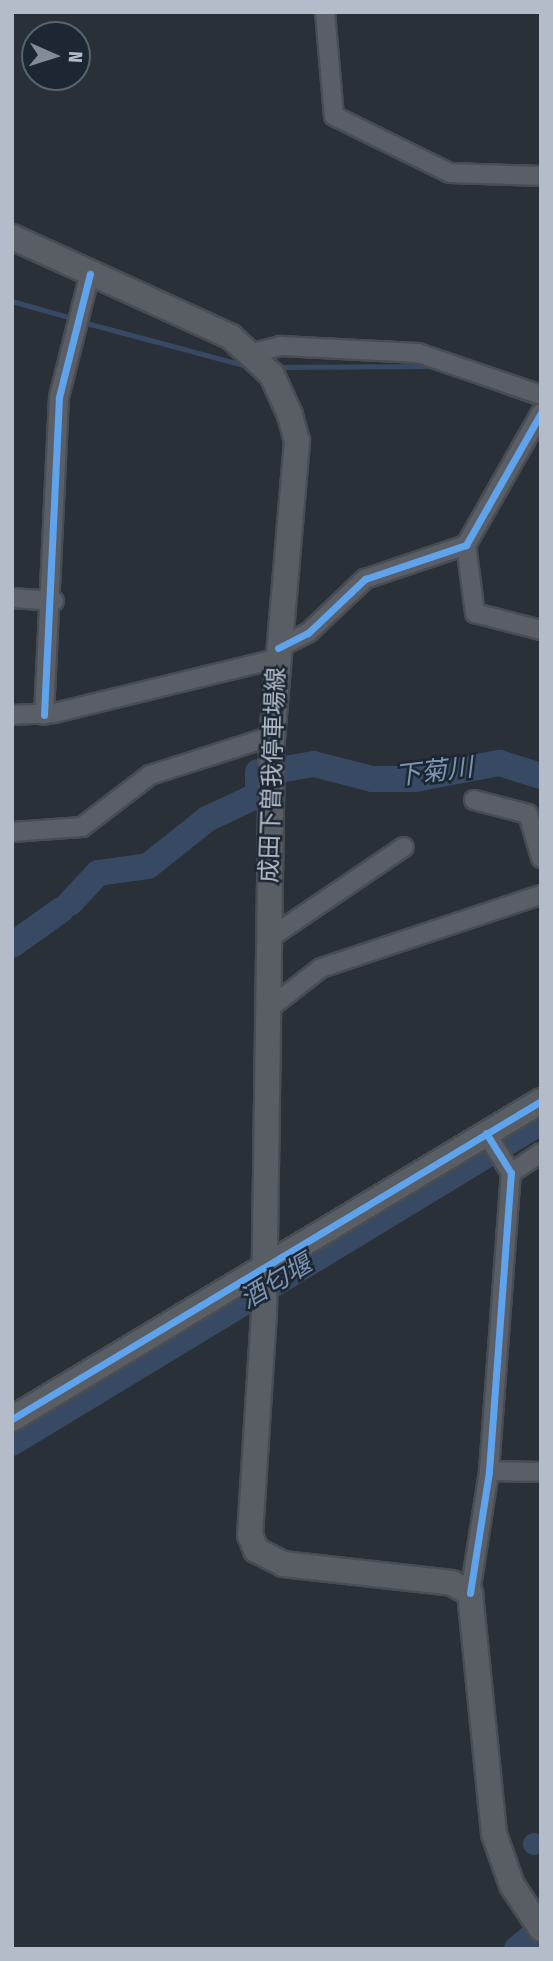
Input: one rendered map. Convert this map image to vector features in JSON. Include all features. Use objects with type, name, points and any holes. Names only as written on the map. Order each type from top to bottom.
[{"type":"main road","name":"成田下曽我停車場線","points":[[12,237],[254,353],[272,375],[297,441],[272,736],[264,1313],[250,1535],[256,1550],[283,1564],[452,1583],[470,1593]]},
{"type":"main road","points":[[12,1419],[541,1101]]},
{"type":"main road","points":[[470,1593],[494,1834],[512,1885],[539,1927]]},
{"type":"street","points":[[325,12],[334,116],[450,173],[541,176]]},
{"type":"street","points":[[44,715],[54,601],[59,397],[76,319],[90,274]]},
{"type":"street","points":[[254,353],[281,346],[418,353],[541,395]]},
{"type":"street","points":[[541,413],[466,545],[475,613],[541,630]]},
{"type":"street","points":[[12,715],[44,715],[277,653],[309,633],[365,579],[466,545]]},
{"type":"street","points":[[12,598],[54,601]]},
{"type":"street","points":[[12,832],[82,827],[150,775],[272,736]]},
{"type":"street","points":[[474,800],[528,814],[541,858]]},
{"type":"street","points":[[268,939],[404,847]]},
{"type":"street","points":[[267,1010],[321,968],[541,895]]},
{"type":"street","points":[[470,1593],[489,1471],[508,1168],[486,1133]]},
{"type":"street","points":[[508,1168],[541,1153]]},
{"type":"street","points":[[489,1471],[541,1472]]},
{"type":"water","points":[[534,1833],[542,1836],[545,1844],[542,1852],[534,1855],[526,1852],[523,1844],[526,1836]]},
{"type":"waterway","points":[[12,301],[75,319]]},
{"type":"waterway","points":[[83,322],[247,366]]},
{"type":"waterway","points":[[276,367],[432,366]]},
{"type":"waterway","points":[[469,379],[541,405]]},
{"type":"waterway","name":"下菊川","points":[[285,769],[314,764],[372,779],[415,779],[499,763],[541,776]]},
{"type":"waterway","name":"下菊川","points":[[70,903],[98,873],[148,866],[207,819],[258,795],[258,772]]},
{"type":"waterway","name":"下菊川","points":[[12,945],[61,910]]},
{"type":"waterway","name":"酒匂堰","points":[[12,1443],[541,1122]]},
{"type":"waterway","points":[[517,1949],[529,1939]]},
{"type":"cycle path","points":[[44,715],[59,397],[90,274]]},
{"type":"cycle path","points":[[278,648],[308,633],[365,579],[466,545],[541,413]]},
{"type":"cycle path","points":[[12,1419],[541,1101]]},
{"type":"cycle path","points":[[470,1593],[489,1471],[511,1173],[486,1133]]}]
